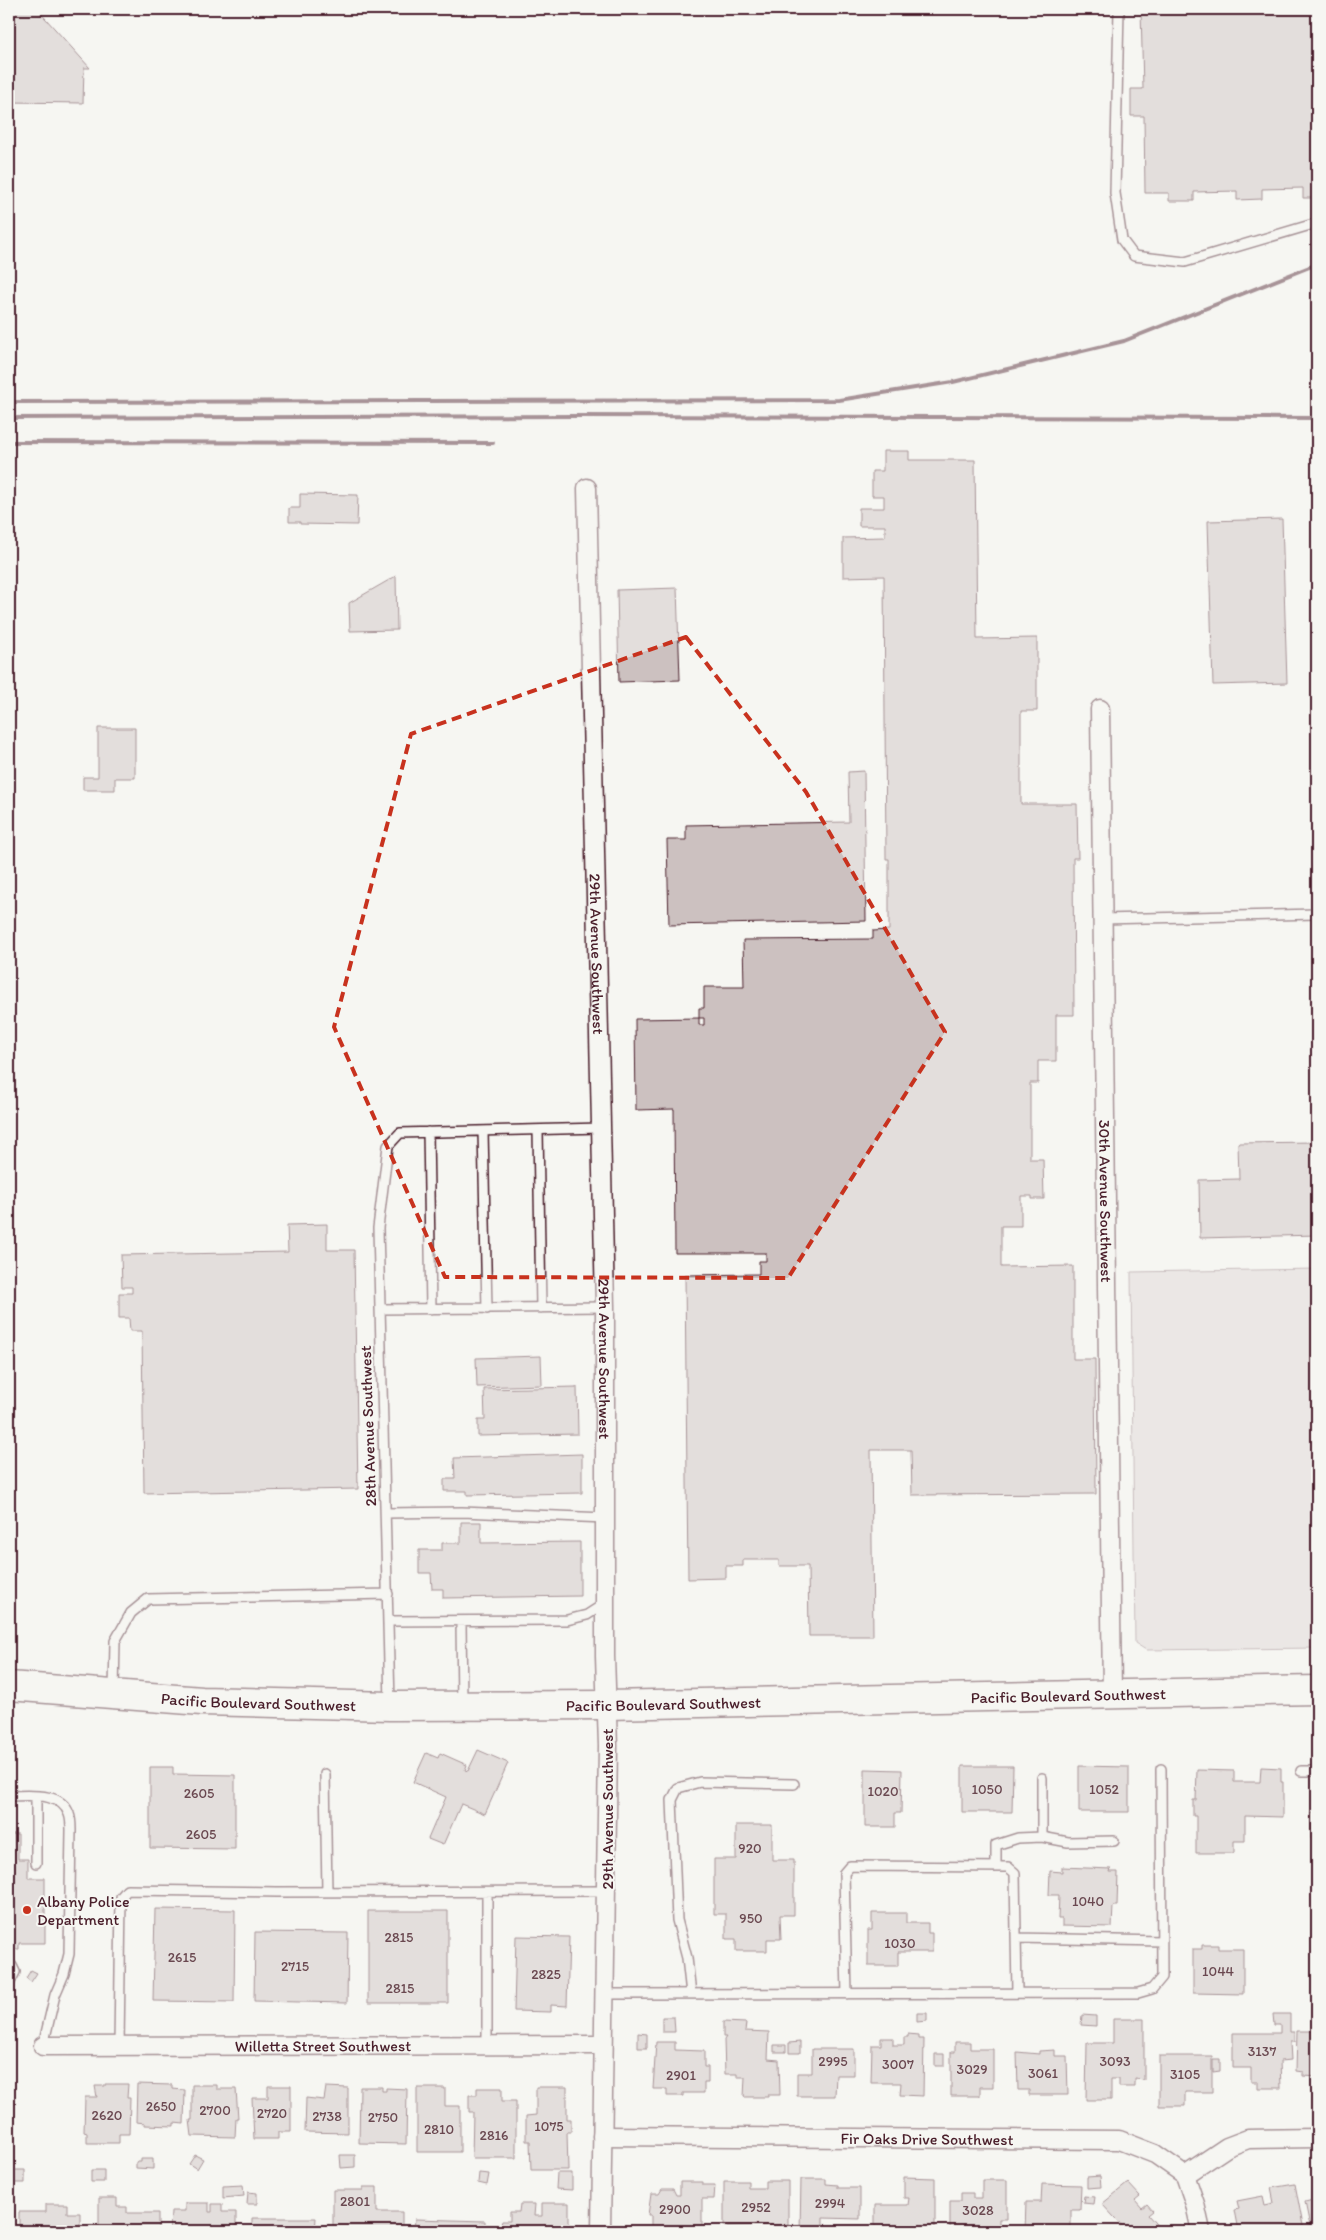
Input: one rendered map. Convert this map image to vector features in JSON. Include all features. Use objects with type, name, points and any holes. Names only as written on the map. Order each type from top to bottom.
[{"type":"main road","name":"Pacific Boulevard Southwest","points":[[9,1686],[202,1702],[390,1706],[607,1705],[1317,1690]]},
{"type":"street","name":"29th Avenue Southwest","points":[[588,488],[605,1308],[607,1891],[601,2231]]},
{"type":"street","name":"30th Avenue Southwest","points":[[1100,709],[1112,1694]]},
{"type":"street","name":"Willetta Street Southwest","points":[[43,2046],[604,2045]]},
{"type":"street","name":"Fir Oaks Drive Southwest","points":[[602,2136],[1119,2140],[1155,2154],[1185,2175]]},
{"type":"street","points":[[1201,2231],[1195,2204],[1185,2175],[1227,2147],[1248,2139],[1317,2138]]},
{"type":"lane","points":[[1119,9],[1115,193],[1122,240],[1134,256],[1185,262],[1317,223]]},
{"type":"lane","points":[[1102,919],[1317,914]]},
{"type":"lane","points":[[430,1309],[428,1132],[601,1128]]},
{"type":"lane","points":[[538,1130],[542,1308]]},
{"type":"lane","points":[[483,1131],[486,1309]]},
{"type":"lane","name":"28th Avenue Southwest","points":[[390,1706],[378,1228],[388,1146],[400,1133],[428,1132]]},
{"type":"lane","points":[[380,1309],[605,1308]]},
{"type":"lane","points":[[386,1513],[462,1512],[606,1518]]},
{"type":"lane","points":[[114,1694],[115,1641],[131,1614],[148,1599],[388,1594]]},
{"type":"lane","points":[[389,1621],[567,1620],[588,1615],[607,1601]]},
{"type":"lane","points":[[460,1622],[462,1705]]},
{"type":"lane","points":[[606,1994],[1138,1993],[1152,1989],[1162,1977],[1161,1769]]},
{"type":"lane","points":[[1301,1772],[1317,1771]]},
{"type":"lane","points":[[325,1774],[327,1892]]},
{"type":"lane","points":[[1042,1778],[1042,1837]]},
{"type":"lane","points":[[691,1994],[687,1958],[677,1920],[672,1800],[678,1788],[700,1782],[794,1784]]},
{"type":"lane","points":[[9,1796],[50,1798],[64,1804],[70,1814],[72,1830],[69,1954],[55,1995],[43,2046]]},
{"type":"lane","points":[[36,1796],[36,1863]]},
{"type":"lane","points":[[996,1867],[996,1845],[1018,1838],[1042,1837],[1068,1842],[1114,1841]]},
{"type":"lane","points":[[847,1994],[844,1873],[850,1866],[1008,1867],[1015,1873],[1016,1994]]},
{"type":"lane","points":[[119,2046],[121,1897],[127,1890],[327,1892],[607,1891]]},
{"type":"lane","points":[[486,1892],[487,2045]]},
{"type":"lane","points":[[1017,1938],[1162,1941]]},
{"type":"lane","points":[[9,1965],[12,1966],[15,1972],[9,1984]]},
{"type":"highlighted area","points":[[686,637],[806,792],[945,1032],[788,1278],[445,1277],[334,1027],[411,734]]},
{"type":"shaded area","points":[[1317,1269],[1317,1648],[1146,1650],[1135,1643],[1131,1272]]},
{"type":"building","points":[[9,9],[37,9],[90,68],[84,68],[83,103],[9,102]]},
{"type":"building","points":[[1141,9],[1317,9],[1317,198],[1303,198],[1303,188],[1262,189],[1262,199],[1237,200],[1237,191],[1194,192],[1194,201],[1169,201],[1169,193],[1145,193],[1144,116],[1131,116],[1131,89],[1143,89]]},
{"type":"building","points":[[883,451],[909,451],[909,460],[975,460],[977,639],[1037,638],[1037,711],[1021,711],[1021,804],[1077,804],[1078,858],[1073,858],[1074,1015],[1056,1015],[1056,1061],[1038,1061],[1038,1083],[1030,1083],[1030,1159],[1043,1159],[1044,1199],[1032,1199],[1032,1196],[1021,1196],[1021,1226],[1001,1226],[1001,1267],[1073,1266],[1073,1359],[1095,1359],[1096,1494],[912,1495],[911,1450],[871,1450],[873,1636],[809,1636],[808,1566],[779,1566],[779,1560],[743,1560],[743,1566],[726,1566],[726,1578],[688,1579],[685,1275],[759,1274],[759,1261],[766,1261],[766,1253],[675,1253],[674,1109],[636,1110],[635,1019],[699,1018],[699,1008],[704,1008],[704,987],[744,987],[743,940],[873,939],[873,931],[889,930],[889,859],[886,859],[884,576],[843,577],[843,538],[885,537],[885,526],[859,526],[859,508],[884,508],[884,496],[872,496],[872,471],[883,471]],"holes":[[[699,1018],[704,1018],[704,1025],[699,1025]]]},
{"type":"building","points":[[300,494],[358,495],[357,525],[300,524],[300,522],[289,522],[289,508],[300,508]]},
{"type":"building","points":[[1282,519],[1287,683],[1213,685],[1208,521]]},
{"type":"building","points":[[396,576],[397,630],[350,631],[349,603]]},
{"type":"building","points":[[677,588],[680,680],[619,682],[617,590]]},
{"type":"building","points":[[98,728],[135,728],[135,778],[115,778],[115,790],[83,790],[83,777],[98,777]]},
{"type":"building","points":[[864,771],[866,921],[669,925],[667,840],[686,840],[686,825],[849,822],[848,772]]},
{"type":"building","points":[[1317,1142],[1317,1235],[1200,1238],[1199,1180],[1239,1179],[1238,1143]]},
{"type":"building","points":[[327,1224],[327,1250],[354,1250],[358,1489],[144,1493],[142,1331],[130,1331],[129,1318],[119,1318],[119,1293],[132,1293],[132,1287],[122,1287],[121,1255],[288,1252],[287,1225]]},
{"type":"building","points":[[541,1356],[542,1385],[477,1387],[476,1358]]},
{"type":"building","points":[[577,1387],[578,1434],[478,1436],[478,1420],[485,1420],[484,1389]]},
{"type":"building","points":[[582,1454],[582,1493],[467,1495],[467,1491],[444,1491],[444,1479],[455,1479],[454,1458]]},
{"type":"building","points":[[461,1522],[481,1522],[481,1543],[580,1542],[580,1596],[443,1598],[443,1589],[432,1589],[431,1573],[419,1573],[419,1550],[442,1550],[442,1543],[461,1543]]},
{"type":"building","points":[[478,1750],[508,1763],[485,1814],[461,1804],[443,1845],[428,1839],[446,1797],[413,1782],[426,1753],[438,1758],[440,1753],[467,1765],[465,1770],[468,1771]]},
{"type":"building","points":[[962,1766],[1013,1766],[1012,1812],[962,1812]]},
{"type":"building","points":[[1079,1766],[1129,1767],[1129,1812],[1079,1812]]},
{"type":"building","points":[[150,1767],[173,1767],[173,1774],[235,1775],[235,1849],[150,1848]]},
{"type":"building","points":[[1261,1767],[1281,1768],[1283,1817],[1245,1816],[1245,1841],[1234,1841],[1234,1853],[1196,1853],[1196,1816],[1193,1816],[1193,1800],[1196,1800],[1197,1770],[1234,1771],[1234,1782],[1260,1782]]},
{"type":"building","points":[[865,1769],[902,1770],[901,1813],[895,1813],[895,1827],[865,1827]]},
{"type":"building","points":[[1315,1791],[1317,1791],[1317,1839],[1311,1839],[1311,1813],[1315,1813]]},
{"type":"building","points":[[736,1825],[772,1825],[772,1860],[794,1860],[794,1915],[780,1915],[781,1939],[767,1939],[767,1951],[736,1951],[736,1939],[726,1939],[726,1914],[714,1914],[714,1859],[736,1859]]},
{"type":"building","name":"Albany Police Department","points":[[9,1834],[18,1834],[18,1859],[28,1859],[28,1878],[45,1878],[45,1943],[19,1943],[19,1949],[9,1949]]},
{"type":"building","points":[[1062,1867],[1111,1869],[1110,1872],[1118,1872],[1117,1906],[1113,1906],[1112,1927],[1062,1926],[1062,1919],[1058,1919],[1059,1895],[1049,1895],[1050,1871],[1062,1872]]},
{"type":"building","points":[[155,1909],[235,1910],[234,2002],[153,2001]]},
{"type":"building","points":[[368,1911],[448,1911],[448,2003],[368,2003]]},
{"type":"building","points":[[872,1913],[906,1913],[906,1923],[928,1923],[928,1933],[932,1933],[932,1952],[898,1952],[898,1966],[868,1966],[868,1930],[872,1930]]},
{"type":"building","points":[[255,1932],[348,1933],[347,2003],[254,2001]]},
{"type":"building","points":[[516,1936],[569,1937],[567,2006],[551,2005],[551,2012],[514,2011]]},
{"type":"building","points":[[1202,1945],[1218,1945],[1218,1949],[1243,1949],[1243,1994],[1193,1993],[1193,1949],[1202,1949]]},
{"type":"building","points":[[31,1970],[37,1973],[31,1982],[26,1978]]},
{"type":"building","points":[[917,2013],[927,2013],[927,2021],[917,2022]]},
{"type":"building","points":[[1273,2014],[1290,2014],[1290,2032],[1294,2032],[1294,2042],[1290,2042],[1291,2060],[1280,2061],[1281,2088],[1258,2088],[1258,2082],[1251,2082],[1251,2068],[1233,2068],[1233,2033],[1280,2033],[1280,2025],[1274,2025]]},
{"type":"building","points":[[1082,2015],[1096,2016],[1096,2026],[1081,2025]]},
{"type":"building","points":[[662,2017],[674,2017],[675,2032],[662,2032]]},
{"type":"building","points":[[1113,2019],[1144,2019],[1144,2080],[1135,2079],[1135,2087],[1119,2087],[1119,2079],[1111,2079],[1111,2100],[1086,2100],[1087,2043],[1113,2043]]},
{"type":"building","points":[[723,2022],[746,2023],[745,2031],[769,2032],[768,2059],[779,2060],[780,2095],[744,2097],[745,2077],[737,2077],[737,2074],[725,2074],[724,2040],[726,2037],[723,2037]]},
{"type":"building","points":[[1297,2031],[1317,2031],[1317,2077],[1303,2076],[1303,2072],[1296,2071]]},
{"type":"building","points":[[638,2033],[647,2034],[647,2048],[638,2048]]},
{"type":"building","points":[[908,2034],[918,2035],[918,2039],[924,2039],[923,2096],[900,2095],[901,2083],[871,2083],[872,2045],[881,2045],[881,2038],[893,2038],[893,2045],[904,2045],[904,2037],[908,2037]]},
{"type":"building","points":[[656,2042],[675,2042],[675,2050],[704,2051],[704,2067],[708,2067],[708,2083],[704,2083],[704,2093],[683,2093],[683,2096],[667,2096],[667,2089],[653,2089]]},
{"type":"building","points":[[800,2042],[800,2053],[789,2053],[789,2043]]},
{"type":"building","points":[[955,2042],[970,2042],[970,2049],[993,2049],[993,2087],[980,2087],[980,2096],[951,2096],[951,2052],[955,2052]]},
{"type":"building","points":[[774,2045],[786,2045],[786,2052],[774,2052]]},
{"type":"building","points":[[812,2049],[854,2049],[854,2075],[836,2075],[835,2096],[797,2096],[797,2073],[812,2073]]},
{"type":"building","points":[[1055,2050],[1055,2056],[1067,2056],[1068,2095],[1029,2095],[1029,2090],[1018,2090],[1017,2052],[1039,2054],[1039,2051]]},
{"type":"building","points":[[935,2054],[944,2054],[944,2066],[935,2066]]},
{"type":"building","points":[[1159,2056],[1212,2056],[1212,2092],[1185,2092],[1185,2106],[1159,2106]]},
{"type":"building","points":[[1213,2059],[1220,2059],[1220,2071],[1213,2072]]},
{"type":"building","points":[[105,2084],[128,2084],[127,2098],[130,2098],[129,2134],[119,2134],[119,2143],[87,2143],[87,2133],[84,2132],[85,2097],[97,2097],[95,2086],[105,2086]]},
{"type":"building","points":[[137,2084],[172,2085],[172,2089],[185,2090],[184,2124],[174,2123],[174,2126],[145,2125],[145,2123],[136,2122]]},
{"type":"building","points":[[192,2085],[217,2085],[217,2089],[236,2089],[238,2118],[236,2118],[235,2137],[192,2136],[190,2120],[192,2120]]},
{"type":"building","points":[[268,2086],[291,2086],[291,2132],[278,2132],[278,2139],[254,2139],[252,2098],[268,2098]]},
{"type":"building","points":[[326,2087],[348,2088],[348,2133],[305,2132],[306,2098],[324,2100]]},
{"type":"building","points":[[360,2087],[382,2087],[382,2091],[386,2091],[386,2088],[407,2089],[406,2144],[359,2143]]},
{"type":"building","points":[[536,2087],[567,2087],[567,2119],[571,2119],[571,2132],[567,2132],[568,2170],[531,2170],[530,2141],[526,2141],[526,2116],[536,2115]]},
{"type":"building","points":[[417,2088],[445,2088],[445,2106],[460,2106],[460,2152],[417,2152]]},
{"type":"building","points":[[477,2088],[502,2088],[502,2101],[516,2101],[516,2158],[472,2158],[473,2112],[469,2112],[469,2095],[477,2095]]},
{"type":"building","points":[[195,2155],[203,2159],[197,2169],[189,2164]]},
{"type":"building","points":[[340,2155],[355,2155],[355,2167],[341,2168]]},
{"type":"building","points":[[141,2159],[153,2159],[153,2169],[136,2168],[136,2162],[141,2162]]},
{"type":"building","points":[[13,2170],[25,2170],[25,2183],[13,2183]]},
{"type":"building","points":[[91,2170],[104,2170],[104,2182],[91,2182]]},
{"type":"building","points":[[479,2173],[489,2174],[487,2185],[478,2183]]},
{"type":"building","points":[[557,2173],[572,2173],[572,2190],[556,2189]]},
{"type":"building","points":[[1100,2176],[1101,2187],[1087,2188],[1087,2177]]},
{"type":"building","points":[[904,2177],[935,2178],[935,2230],[875,2229],[875,2205],[908,2205],[909,2198],[904,2198]]},
{"type":"building","points":[[801,2179],[826,2179],[826,2184],[838,2185],[838,2188],[860,2188],[860,2219],[823,2218],[823,2231],[800,2231]]},
{"type":"building","points":[[982,2180],[1007,2180],[1007,2219],[999,2219],[999,2231],[950,2231],[950,2201],[961,2201],[961,2193],[973,2193],[973,2198],[982,2198]]},
{"type":"building","points":[[724,2181],[748,2181],[748,2188],[765,2188],[765,2181],[788,2181],[788,2225],[724,2226]]},
{"type":"building","points":[[680,2182],[703,2182],[703,2185],[715,2185],[714,2199],[702,2199],[702,2231],[651,2231],[651,2215],[648,2215],[651,2194],[659,2194],[662,2189],[673,2189],[676,2195],[680,2195]]},
{"type":"building","points":[[1128,2183],[1140,2196],[1135,2200],[1142,2208],[1147,2204],[1153,2211],[1148,2215],[1161,2230],[1127,2231],[1102,2204]]},
{"type":"building","points":[[1042,2184],[1081,2185],[1080,2210],[1071,2210],[1071,2231],[1025,2231],[1026,2202],[1041,2202]]},
{"type":"building","points":[[1295,2184],[1304,2231],[1238,2231],[1234,2210],[1239,2209],[1237,2201],[1263,2196],[1265,2205],[1274,2203],[1271,2188]]},
{"type":"building","points":[[243,2185],[244,2196],[223,2198],[223,2186]]},
{"type":"building","points":[[363,2187],[377,2187],[377,2212],[402,2212],[402,2231],[333,2231],[333,2190],[363,2190]]},
{"type":"building","points":[[248,2192],[257,2193],[257,2204],[247,2204]]},
{"type":"building","points":[[1084,2196],[1094,2197],[1093,2204],[1083,2203]]},
{"type":"building","points":[[99,2198],[117,2198],[117,2207],[127,2207],[127,2213],[158,2213],[158,2231],[99,2231]]},
{"type":"building","points":[[1317,2199],[1317,2231],[1311,2231],[1305,2202]]},
{"type":"building","points":[[185,2203],[209,2203],[209,2212],[212,2212],[212,2204],[222,2204],[222,2212],[236,2212],[236,2231],[170,2231],[171,2211],[185,2211]]},
{"type":"building","points":[[542,2203],[569,2203],[569,2231],[499,2231],[502,2221],[510,2221],[510,2212],[519,2212],[520,2204],[535,2204],[534,2216],[542,2216]]},
{"type":"building","points":[[46,2204],[67,2204],[67,2213],[80,2213],[80,2231],[19,2231],[19,2212],[46,2212]]},
{"type":"building","points":[[252,2218],[316,2218],[315,2231],[252,2231]]},
{"type":"building","points":[[415,2219],[485,2221],[485,2231],[414,2231]]},
{"type":"railway","points":[[9,402],[839,400],[953,382],[1124,341],[1317,264]]},
{"type":"railway","points":[[9,418],[577,416],[1317,418]]},
{"type":"railway","points":[[9,442],[493,443]]},
{"type":"place","name":"Albany Police Department","points":[[27,1910]]}]
